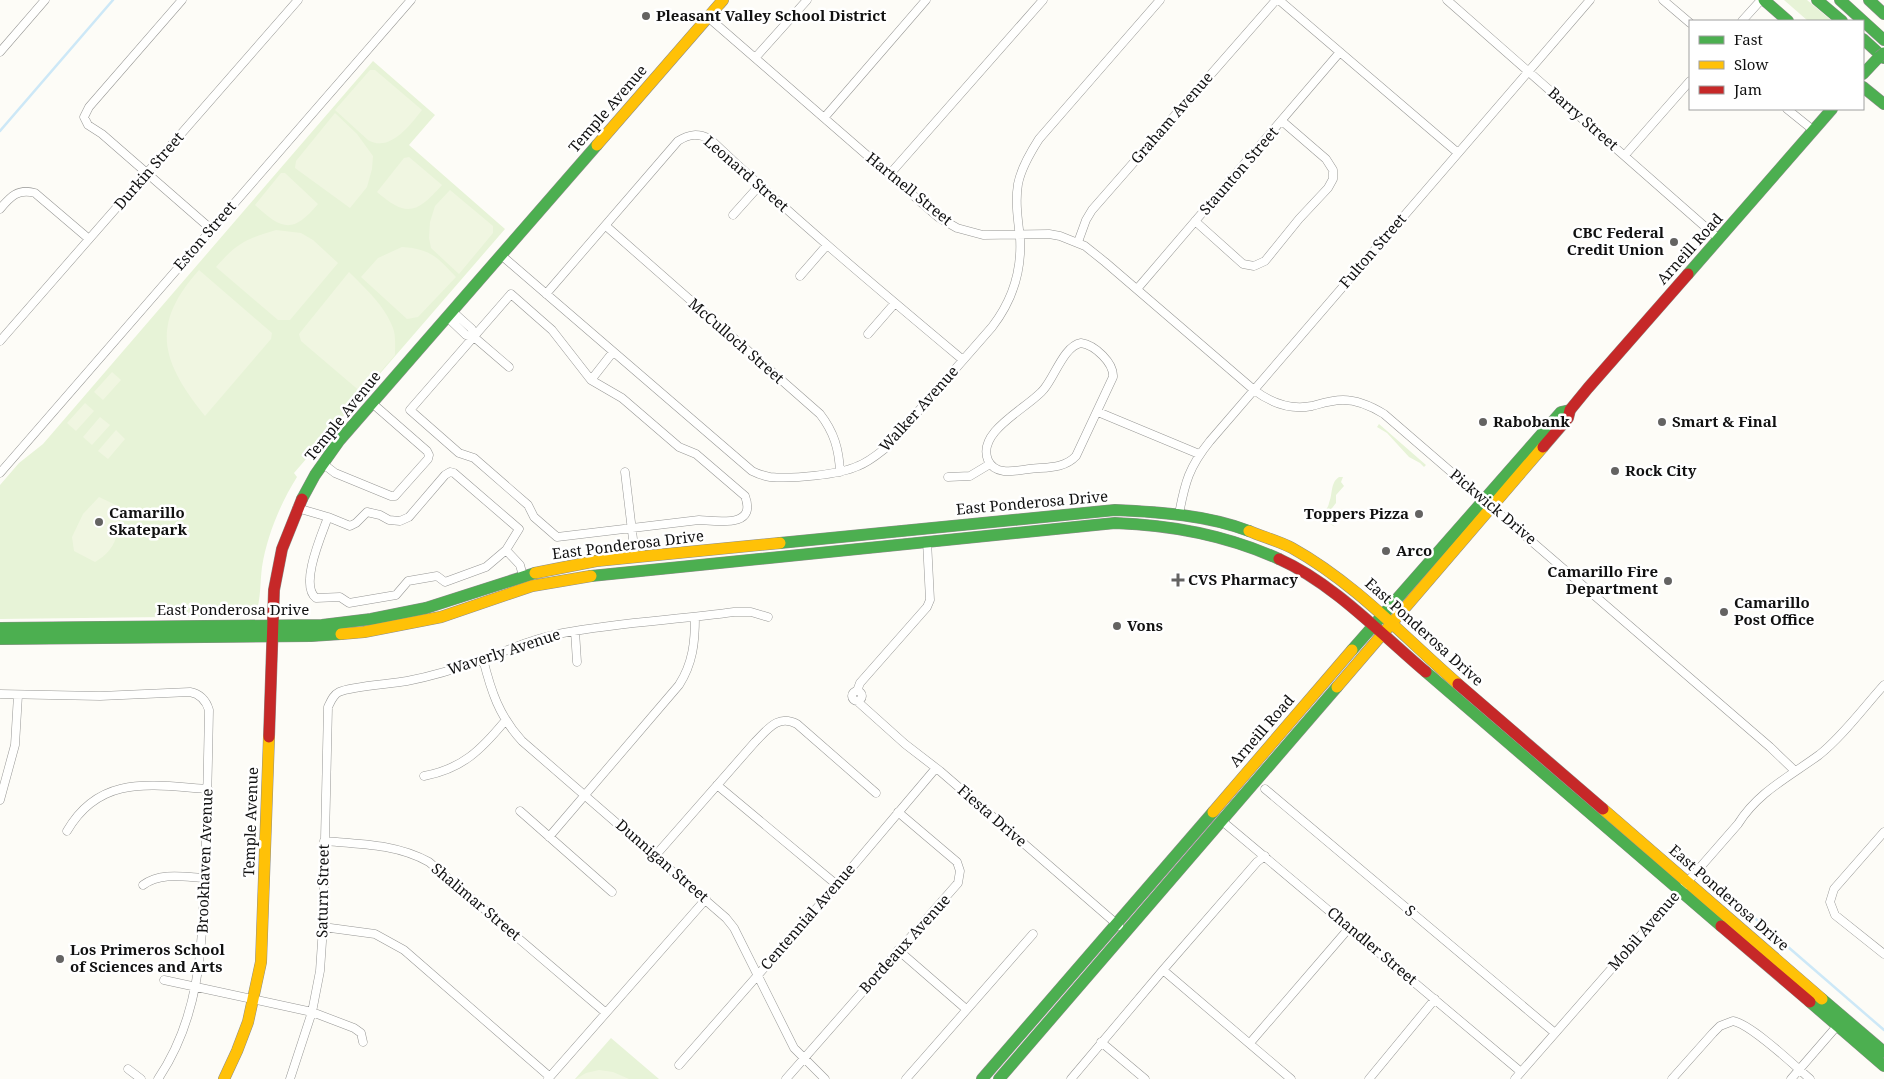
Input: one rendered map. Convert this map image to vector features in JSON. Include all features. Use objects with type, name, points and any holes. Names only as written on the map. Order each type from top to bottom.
[{"type":"main road","name":"Temple Avenue","points":[[224,1079],[239,1047],[255,999],[261,962],[271,631],[274,590],[284,541],[297,508],[322,463],[372,403],[723,0]]},
{"type":"main road","points":[[1762,0],[1787,20]]},
{"type":"main road","points":[[1817,0],[1841,20]]},
{"type":"main road","points":[[1840,0],[1862,20]]},
{"type":"main road","points":[[1869,0],[1884,14]]},
{"type":"main road","points":[[1864,22],[1884,40]]},
{"type":"main road","points":[[1864,40],[1884,58]]},
{"type":"main road","points":[[1866,71],[1884,52]]},
{"type":"main road","points":[[1864,87],[1884,104]]},
{"type":"main road","name":"Arneill Road","points":[[999,1079],[1391,624],[1562,412],[1570,410],[1831,110]]},
{"type":"main road","name":"Arneill Road","points":[[982,1079],[1382,615],[1488,504]]},
{"type":"main road","name":"East Ponderosa Drive","points":[[0,639],[271,631],[371,619],[426,608],[523,576],[587,562],[1115,510],[1165,512],[1233,525],[1290,547],[1315,561],[1353,589],[1837,1026],[1884,1066]]},
{"type":"main road","name":"East Ponderosa Drive","points":[[0,628],[271,631],[311,636],[364,632],[441,617],[532,586],[588,575],[1116,523],[1177,527],[1229,539],[1264,552],[1307,574],[1332,591],[1884,1052]]},
{"type":"main road","points":[[1229,539],[1240,533],[1254,538],[1259,535]]},
{"type":"street","points":[[0,52],[45,0]]},
{"type":"street","points":[[182,0],[89,106],[84,117],[88,125],[102,134],[211,229]]},
{"type":"street","name":"Durkin Street","points":[[0,342],[298,0]]},
{"type":"street","name":"Eston Street","points":[[0,473],[411,0]]},
{"type":"street","points":[[756,57],[807,0]]},
{"type":"street","points":[[824,118],[926,0]]},
{"type":"street","points":[[890,175],[1043,0]]},
{"type":"street","name":"Walker Avenue","points":[[501,255],[752,471],[770,477],[840,472],[866,462],[887,447],[964,360],[998,318],[1011,296],[1019,266],[1018,186],[1022,171],[1034,146],[1160,0]]},
{"type":"street","points":[[1277,0],[1458,153]]},
{"type":"street","name":"Graham Avenue","points":[[1078,242],[1092,210],[1277,0]]},
{"type":"street","name":"Barry Street","points":[[1447,0],[1719,239]]},
{"type":"street","name":"Fulton Street","points":[[1179,514],[1187,478],[1199,454],[1590,0]]},
{"type":"street","points":[[1663,0],[1689,23]]},
{"type":"street","points":[[1743,20],[1762,0]]},
{"type":"street","name":"Hartnell Street","points":[[709,18],[938,217],[957,228],[983,235],[1049,234],[1078,242],[1094,253],[1254,390]]},
{"type":"street","name":"Staunton Street","points":[[1137,290],[1340,52]]},
{"type":"street","points":[[1625,156],[1689,82]]},
{"type":"street","points":[[1788,110],[1813,130]]},
{"type":"street","points":[[1195,221],[1243,264],[1254,266],[1265,261],[1334,179],[1333,170],[1326,159],[1282,121]]},
{"type":"street","name":"Leonard Street","points":[[546,294],[678,141],[689,135],[700,135],[710,139],[759,186],[964,360]]},
{"type":"street","points":[[734,215],[759,186]]},
{"type":"street","points":[[0,209],[13,195],[18,192],[29,191],[89,239]]},
{"type":"street","name":"McCulloch Street","points":[[606,226],[820,414],[836,441],[840,457],[840,472]]},
{"type":"street","points":[[800,276],[827,245]]},
{"type":"street","points":[[511,294],[552,330],[591,380],[622,398],[679,446],[696,454],[745,496],[748,510],[741,519],[721,522],[700,520],[557,537],[534,517],[528,505],[480,463],[474,458],[459,453],[410,410],[511,294]]},
{"type":"street","points":[[868,334],[895,303]]},
{"type":"street","points":[[450,314],[472,329],[474,337],[509,367]]},
{"type":"street","points":[[1076,344],[1086,344],[1107,361],[1112,368],[1114,377],[1076,456],[1068,463],[1056,466],[1007,471],[997,469],[990,464],[986,451],[990,439],[1002,424],[1036,398],[1044,389],[1068,350],[1076,344]]},
{"type":"street","points":[[591,380],[613,352]]},
{"type":"street","name":"Pickwick Drive","points":[[1254,390],[1270,401],[1295,407],[1345,400],[1371,407],[1384,414],[1541,548],[1770,747],[1795,771]]},
{"type":"street","points":[[322,463],[335,473],[395,496],[428,459],[429,455],[427,452],[372,403]]},
{"type":"street","points":[[1098,412],[1199,454]]},
{"type":"street","points":[[948,477],[970,476],[990,464]]},
{"type":"street","points":[[297,508],[328,517],[350,526],[367,512],[380,515],[388,520],[400,521],[409,517],[445,475],[450,472],[454,473],[519,529],[506,550],[486,567],[445,582],[436,576],[408,581],[396,595],[349,604],[340,597],[316,598],[310,590],[310,574],[328,517]]},
{"type":"street","points":[[625,472],[635,556]]},
{"type":"street","name":"Fiesta Drive","points":[[927,541],[930,600],[927,607],[860,683],[857,691],[862,696],[857,701],[1126,932]]},
{"type":"street","points":[[506,550],[520,565],[523,576]]},
{"type":"street","name":"Waverly Avenue","points":[[332,699],[345,690],[409,681],[483,659],[534,641],[575,631],[745,612],[768,617]]},
{"type":"street","points":[[549,837],[679,685],[688,669],[693,651],[695,617]]},
{"type":"street","points":[[575,631],[577,662]]},
{"type":"street","name":"Dunnigan Street","points":[[483,659],[492,692],[505,721],[537,755],[585,794],[726,918],[734,928],[794,1048],[825,1079]]},
{"type":"street","name":"Mobil Avenue","points":[[1515,1079],[1684,886],[1752,804],[1820,754],[1884,685]]},
{"type":"street","name":"Brookhaven Avenue","points":[[18,695],[100,696],[194,693],[205,701],[209,710],[208,789],[201,954],[196,987],[180,1040],[175,1052],[158,1079]]},
{"type":"street","points":[[0,694],[18,695],[16,745],[0,800]]},
{"type":"street","name":"Saturn Street","points":[[290,1079],[312,1012],[320,971],[323,927],[328,707],[332,699]]},
{"type":"street","points":[[655,856],[773,724],[785,720],[797,724],[876,793]]},
{"type":"street","points":[[424,776],[443,771],[464,762],[482,748],[505,721]]},
{"type":"street","name":"Centennial Avenue","points":[[679,1066],[936,768]]},
{"type":"street","points":[[67,831],[84,807],[98,797],[113,790],[138,785],[208,789]]},
{"type":"street","points":[[717,785],[837,885]]},
{"type":"street","name":"S","points":[[1265,789],[1555,1033]]},
{"type":"street","points":[[520,811],[612,892]]},
{"type":"street","name":"Bordeaux Avenue","points":[[786,1079],[958,883],[960,876],[959,866],[953,858],[898,812]]},
{"type":"street","name":"Chandler Street","points":[[1222,821],[1521,1072]]},
{"type":"street","points":[[1884,832],[1834,888],[1831,895],[1831,906],[1836,915],[1884,954]]},
{"type":"street","name":"Shalimar Street","points":[[324,841],[398,849],[429,862],[606,1013]]},
{"type":"street","points":[[1071,1079],[1163,970],[1257,862],[1265,856]]},
{"type":"street","points":[[143,885],[153,879],[166,877],[205,878]]},
{"type":"street","points":[[323,927],[375,934],[404,950],[549,1078],[706,900]]},
{"type":"street","points":[[1250,1043],[1350,927]]},
{"type":"street","points":[[906,1079],[1033,934]]},
{"type":"street","points":[[898,950],[966,1009]]},
{"type":"street","points":[[1163,970],[1291,1079]]},
{"type":"street","points":[[164,980],[312,1012],[354,1028],[361,1033],[363,1042]]},
{"type":"street","points":[[1372,1078],[1435,999]]},
{"type":"street","points":[[1672,1079],[1713,1033],[1720,1026],[1730,1021],[1742,1024],[1810,1079]]},
{"type":"street","points":[[1791,1079],[1837,1026]]},
{"type":"street","points":[[1101,1042],[1145,1079]]},
{"type":"street","points":[[128,1069],[141,1079]]},
{"type":"green space","points":[[1784,0],[1807,0],[1831,20],[1807,20]]},
{"type":"green space","points":[[373,61],[435,115],[409,145],[505,229],[294,473],[297,477],[280,509],[267,544],[256,613],[247,616],[0,619],[0,485],[19,463],[43,444]]},
{"type":"green space","points":[[370,70],[375,70],[422,110],[399,136],[384,143],[368,140],[335,110]]},
{"type":"green space","points":[[335,113],[357,134],[373,156],[367,187],[350,208],[295,168],[296,161]]},
{"type":"green space","points":[[409,157],[442,185],[426,202],[411,209],[404,209],[396,206],[377,192],[404,158]]},
{"type":"green space","points":[[281,173],[285,173],[318,204],[309,214],[294,224],[280,224],[255,205]]},
{"type":"green space","points":[[450,190],[493,226],[493,233],[459,274],[431,248],[429,238],[430,222],[435,206]]},
{"type":"green space","points":[[276,230],[301,233],[313,240],[338,263],[290,320],[278,320],[216,267],[236,247],[257,236]]},
{"type":"green space","points":[[402,247],[420,250],[433,255],[456,277],[418,317],[407,319],[361,277],[378,258]]},
{"type":"green space","points":[[199,270],[272,333],[271,339],[205,416],[190,397],[179,378],[171,361],[167,344],[168,327],[173,309],[183,290]]},
{"type":"green space","points":[[349,272],[380,305],[395,334],[395,355],[362,393],[301,341],[299,334]]},
{"type":"green space","points":[[112,372],[121,380],[103,400],[94,392]]},
{"type":"green space","points":[[85,403],[94,411],[76,431],[67,423]]},
{"type":"green space","points":[[100,417],[110,425],[92,445],[83,437]]},
{"type":"green space","points":[[1379,424],[1426,465],[1424,467],[1409,457],[1387,433],[1377,427]]},
{"type":"green space","points":[[116,430],[125,439],[108,459],[98,451]]},
{"type":"green space","points":[[1339,477],[1343,477],[1341,482],[1344,486],[1336,495],[1336,503],[1325,517],[1335,527],[1319,517],[1328,507],[1333,485]]},
{"type":"green space","name":"Camarillo Skatepark","points":[[99,497],[120,507],[120,516],[118,532],[113,545],[103,557],[95,562],[74,551],[72,537],[83,514]]},
{"type":"green space","points":[[611,1038],[659,1079],[575,1079]]},
{"type":"green space","points":[[599,1070],[613,1072],[629,1079],[576,1079],[586,1073]]},
{"type":"waterway","points":[[0,131],[113,0]]},
{"type":"waterway","points":[[1706,879],[1735,901],[1884,1030]]},
{"type":"traffic: fast","points":[[1764,0],[1787,20]]},
{"type":"traffic: fast","points":[[1817,0],[1841,20]]},
{"type":"traffic: fast","points":[[1840,0],[1862,20]]},
{"type":"traffic: fast","points":[[1869,0],[1884,14]]},
{"type":"traffic: fast","points":[[1864,22],[1884,40]]},
{"type":"traffic: fast","points":[[1864,40],[1884,58]]},
{"type":"traffic: fast","points":[[1879,57],[1884,53]]},
{"type":"traffic: fast","points":[[1864,73],[1879,57]]},
{"type":"traffic: fast","points":[[1864,88],[1884,104]]},
{"type":"traffic: fast","points":[[1688,274],[1831,110]]},
{"type":"traffic: fast","points":[[302,499],[315,475],[339,441],[597,145]]},
{"type":"traffic: fast","points":[[1352,650],[1561,412],[1570,410]]},
{"type":"traffic: fast","points":[[780,543],[1115,510],[1166,513],[1200,518],[1249,531]]},
{"type":"traffic: fast","points":[[591,576],[1115,523],[1158,526],[1199,533],[1239,544],[1279,559]]},
{"type":"traffic: fast","points":[[0,628],[322,625],[371,619],[426,608],[535,573]]},
{"type":"traffic: fast","points":[[0,639],[311,636],[341,634]]},
{"type":"traffic: fast","points":[[1426,672],[1721,926]]},
{"type":"traffic: fast","points":[[999,1079],[1337,687]]},
{"type":"traffic: fast","points":[[982,1079],[1213,812]]},
{"type":"traffic: fast","points":[[1822,999],[1884,1052]]},
{"type":"traffic: fast","points":[[1810,1002],[1884,1066]]},
{"type":"traffic: slow","points":[[597,145],[723,0]]},
{"type":"traffic: slow","points":[[1337,687],[1543,447]]},
{"type":"traffic: slow","points":[[1249,531],[1292,548],[1337,577],[1458,684]]},
{"type":"traffic: slow","points":[[535,573],[596,561],[780,543]]},
{"type":"traffic: slow","points":[[341,634],[364,632],[441,617],[532,586],[591,576]]},
{"type":"traffic: slow","points":[[1213,812],[1352,650]]},
{"type":"traffic: slow","points":[[224,1079],[248,1022],[261,962],[269,737]]},
{"type":"traffic: slow","points":[[1603,809],[1822,999]]},
{"type":"traffic: jam","points":[[1543,447],[1568,418],[1570,410],[1588,388],[1688,274]]},
{"type":"traffic: jam","points":[[269,737],[274,590],[282,549],[302,499]]},
{"type":"traffic: jam","points":[[1279,559],[1299,569],[1337,595],[1426,672]]},
{"type":"traffic: jam","points":[[1458,684],[1603,809]]},
{"type":"traffic: jam","points":[[1721,926],[1810,1002]]},
{"type":"place","name":"Pleasant Valley School District","points":[[646,16]]},
{"type":"place","name":"CBC Federal Credit Union","points":[[1674,242]]},
{"type":"place","name":"Rabobank","points":[[1483,422]]},
{"type":"place","name":"Smart & Final","points":[[1662,422]]},
{"type":"place","name":"Rock City","points":[[1615,471]]},
{"type":"place","name":"Toppers Pizza","points":[[1419,514]]},
{"type":"place","name":"Camarillo Skatepark","points":[[99,522]]},
{"type":"place","name":"Arco","points":[[1386,551]]},
{"type":"place","name":"CVS Pharmacy","points":[[1178,580]]},
{"type":"place","name":"Camarillo Fire Department","points":[[1668,581]]},
{"type":"place","name":"Camarillo Post Office","points":[[1724,612]]},
{"type":"place","name":"Vons","points":[[1117,626]]},
{"type":"place","name":"Los Primeros School of Sciences and Arts","points":[[60,959]]}]
